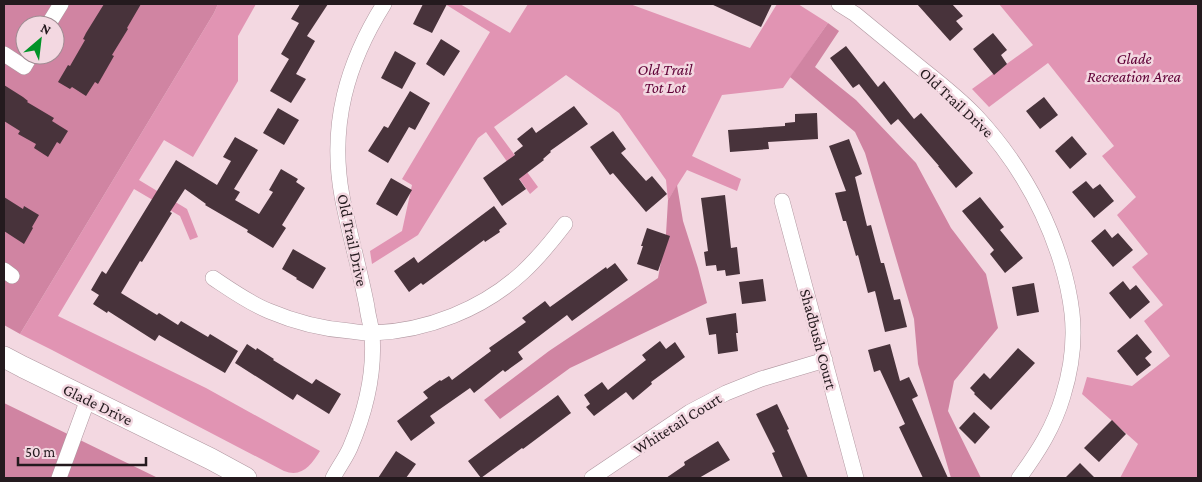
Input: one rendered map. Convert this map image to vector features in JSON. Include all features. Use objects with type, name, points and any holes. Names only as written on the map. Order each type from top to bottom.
[{"type":"street","points":[[54,15],[60,4]]},
{"type":"street","name":"Old Trail Drive","points":[[333,478],[349,450],[360,420],[368,390],[372,359],[372,334],[342,194],[338,163],[339,127],[343,97],[353,64],[366,34],[384,4]]},
{"type":"street","name":"Old Trail Drive","points":[[840,4],[932,76],[976,115],[1000,143],[1021,173],[1040,207],[1055,242],[1066,279],[1072,313],[1073,339],[1070,367],[1064,396],[1053,425],[1038,453],[1019,478]]},
{"type":"street","points":[[4,54],[15,61]]},
{"type":"street","name":"Shadbush Court","points":[[782,200],[856,478]]},
{"type":"street","points":[[213,278],[239,296],[268,311],[300,322],[330,330],[372,334],[403,330],[436,322],[466,310],[493,295],[521,274],[546,249],[565,224]]},
{"type":"street","name":"Glade Drive","points":[[4,357],[246,478]]},
{"type":"street","name":"Whitetail Court","points":[[592,478],[690,412],[726,393],[761,379],[825,360]]},
{"type":"street","points":[[60,478],[88,399]]},
{"type":"green space","points":[[218,4],[256,4],[238,36],[238,81],[193,157],[164,140],[139,180],[187,209],[198,237],[190,240],[180,216],[134,189],[58,316],[206,388],[320,451],[305,469],[296,473],[284,471],[20,334]]},
{"type":"green space","name":"Old Trail Tot Lot","points":[[445,4],[460,4],[510,33],[528,4],[630,4],[750,48],[777,4],[798,4],[828,23],[783,88],[722,95],[692,156],[741,179],[737,191],[687,170],[668,200],[666,180],[619,113],[566,75],[494,127],[538,187],[530,194],[486,132],[478,138],[418,235],[372,264],[370,251],[402,231],[412,185],[402,179],[490,32]]},
{"type":"green space","name":"Glade Recreation Area","points":[[999,4],[1198,4],[1198,478],[1120,478],[1138,444],[1082,394],[1087,377],[1132,386],[1170,356],[1144,321],[1163,305],[1132,267],[1148,254],[1117,215],[1136,197],[1102,156],[1114,146],[1048,63],[989,107],[972,89],[1033,45]]},
{"type":"shaded area","points":[[4,4],[218,4],[214,13],[20,334],[4,325]]},
{"type":"shaded area","points":[[828,23],[839,31],[815,67],[856,100],[916,163],[951,228],[986,274],[998,328],[954,381],[948,411],[981,478],[951,478],[918,364],[914,319],[865,153],[855,132],[790,77]]},
{"type":"shaded area","points":[[677,185],[683,221],[707,303],[570,368],[500,419],[484,400],[549,351],[658,278],[666,234],[668,200]]},
{"type":"shaded area","points":[[4,403],[158,478],[4,478]]},
{"type":"building","points":[[104,4],[141,4],[98,84],[95,82],[86,96],[72,87],[70,89],[58,82],[68,65],[70,66],[85,40],[83,39],[86,33]]},
{"type":"building","points":[[300,4],[328,4],[307,36],[315,41],[296,74],[306,79],[291,103],[270,91],[289,59],[281,54],[299,23],[291,19]]},
{"type":"building","points":[[423,4],[447,4],[432,33],[413,24]]},
{"type":"building","points":[[711,4],[772,4],[761,27]]},
{"type":"building","points":[[917,4],[952,4],[963,16],[956,21],[963,29],[950,41]]},
{"type":"building","points":[[993,33],[1007,50],[1001,55],[1007,64],[994,75],[973,49]]},
{"type":"building","points":[[441,39],[460,51],[444,76],[426,64]]},
{"type":"building","points":[[846,46],[878,87],[884,81],[914,119],[921,113],[973,173],[956,188],[898,119],[891,125],[859,84],[853,88],[830,58]]},
{"type":"building","points":[[395,51],[416,63],[402,89],[381,78]]},
{"type":"building","points":[[4,85],[23,97],[27,102],[54,118],[52,121],[68,131],[60,144],[57,142],[48,157],[34,148],[36,144],[18,134],[20,131],[4,121]]},
{"type":"building","points":[[410,91],[430,103],[415,130],[409,127],[388,163],[368,151],[384,126],[388,128]]},
{"type":"building","points":[[1044,97],[1058,115],[1040,129],[1026,111]]},
{"type":"building","points":[[574,106],[588,124],[550,151],[544,160],[519,179],[526,189],[502,206],[483,178],[515,155],[514,153],[523,146],[517,139],[532,127],[536,133]]},
{"type":"building","points":[[278,108],[299,120],[284,145],[263,133]]},
{"type":"building","points":[[817,113],[818,139],[768,142],[769,149],[730,152],[728,130],[785,126],[785,123],[795,122],[795,114]]},
{"type":"building","points":[[613,131],[626,149],[621,153],[646,181],[652,176],[667,194],[646,212],[613,173],[610,175],[590,147]]},
{"type":"building","points":[[1072,136],[1087,154],[1070,169],[1055,151]]},
{"type":"building","points":[[235,137],[258,150],[234,189],[240,192],[235,200],[259,214],[273,192],[269,190],[281,169],[298,179],[296,182],[305,188],[282,225],[286,228],[273,248],[247,232],[248,230],[205,205],[185,189],[142,262],[140,261],[121,293],[157,315],[159,313],[178,325],[181,321],[208,337],[210,334],[238,351],[225,373],[159,335],[155,341],[108,311],[107,313],[93,304],[99,295],[91,290],[102,271],[106,274],[176,160],[217,185],[231,161],[223,157]]},
{"type":"building","points":[[849,139],[862,174],[855,177],[867,226],[871,225],[881,263],[884,263],[894,300],[900,299],[907,327],[885,332],[875,291],[868,293],[858,255],[856,256],[846,221],[843,221],[835,193],[846,191],[829,146]]},
{"type":"building","points":[[391,178],[412,190],[397,216],[376,204]]},
{"type":"building","points":[[1086,181],[1093,189],[1100,184],[1114,201],[1094,218],[1072,192]]},
{"type":"building","points":[[725,195],[731,248],[737,247],[740,274],[726,276],[725,270],[717,271],[716,265],[706,266],[704,252],[708,251],[701,198]]},
{"type":"building","points":[[4,197],[23,209],[24,206],[39,215],[24,244],[4,231]]},
{"type":"building","points":[[980,197],[1004,227],[1000,230],[1023,258],[1005,273],[990,254],[994,250],[962,211]]},
{"type":"building","points":[[494,206],[507,224],[499,230],[500,232],[485,242],[484,240],[423,285],[421,283],[409,292],[394,271],[414,257],[418,263]]},
{"type":"building","points":[[647,228],[670,236],[658,271],[637,264]]},
{"type":"building","points":[[1105,229],[1112,238],[1118,233],[1133,250],[1113,267],[1091,241]]},
{"type":"building","points":[[293,249],[326,268],[313,289],[282,269]]},
{"type":"building","points":[[615,263],[628,280],[572,321],[567,315],[518,352],[523,359],[505,372],[503,370],[474,393],[470,388],[430,416],[435,423],[411,441],[397,421],[428,398],[423,392],[449,376],[452,380],[491,351],[489,348],[526,322],[522,318],[545,301],[550,307],[606,267],[607,269]]},
{"type":"building","points":[[763,279],[766,301],[742,304],[739,282]]},
{"type":"building","points":[[1123,281],[1130,290],[1136,285],[1150,302],[1130,319],[1109,293]]},
{"type":"building","points":[[1034,283],[1039,312],[1017,316],[1012,287]]},
{"type":"building","points":[[736,313],[738,351],[718,354],[716,334],[709,335],[706,318]]},
{"type":"building","points":[[1137,334],[1152,352],[1145,358],[1151,365],[1137,376],[1117,351]]},
{"type":"building","points":[[660,341],[666,349],[675,342],[685,357],[651,382],[652,384],[633,400],[626,392],[594,416],[586,407],[590,404],[584,395],[602,382],[608,390],[646,360],[642,355]]},
{"type":"building","points":[[247,344],[256,350],[257,348],[312,384],[316,379],[341,394],[329,414],[297,394],[293,400],[235,363]]},
{"type":"building","points":[[890,344],[900,381],[909,377],[918,396],[912,399],[948,478],[923,478],[899,427],[905,424],[880,370],[874,372],[868,350]]},
{"type":"building","points":[[1018,348],[1035,363],[991,410],[970,388],[984,373],[990,379]]},
{"type":"building","points":[[558,395],[571,413],[481,478],[468,461]]},
{"type":"building","points":[[777,404],[808,478],[783,478],[772,453],[775,452],[756,414]]},
{"type":"building","points":[[974,412],[990,427],[975,444],[959,428]]},
{"type":"building","points":[[1112,420],[1126,434],[1099,462],[1084,448]]},
{"type":"building","points":[[718,441],[730,460],[699,478],[666,478],[685,465],[684,462]]},
{"type":"building","points":[[396,451],[416,464],[406,478],[378,478]]},
{"type":"building","points":[[1080,463],[1095,478],[1065,478]]}]
